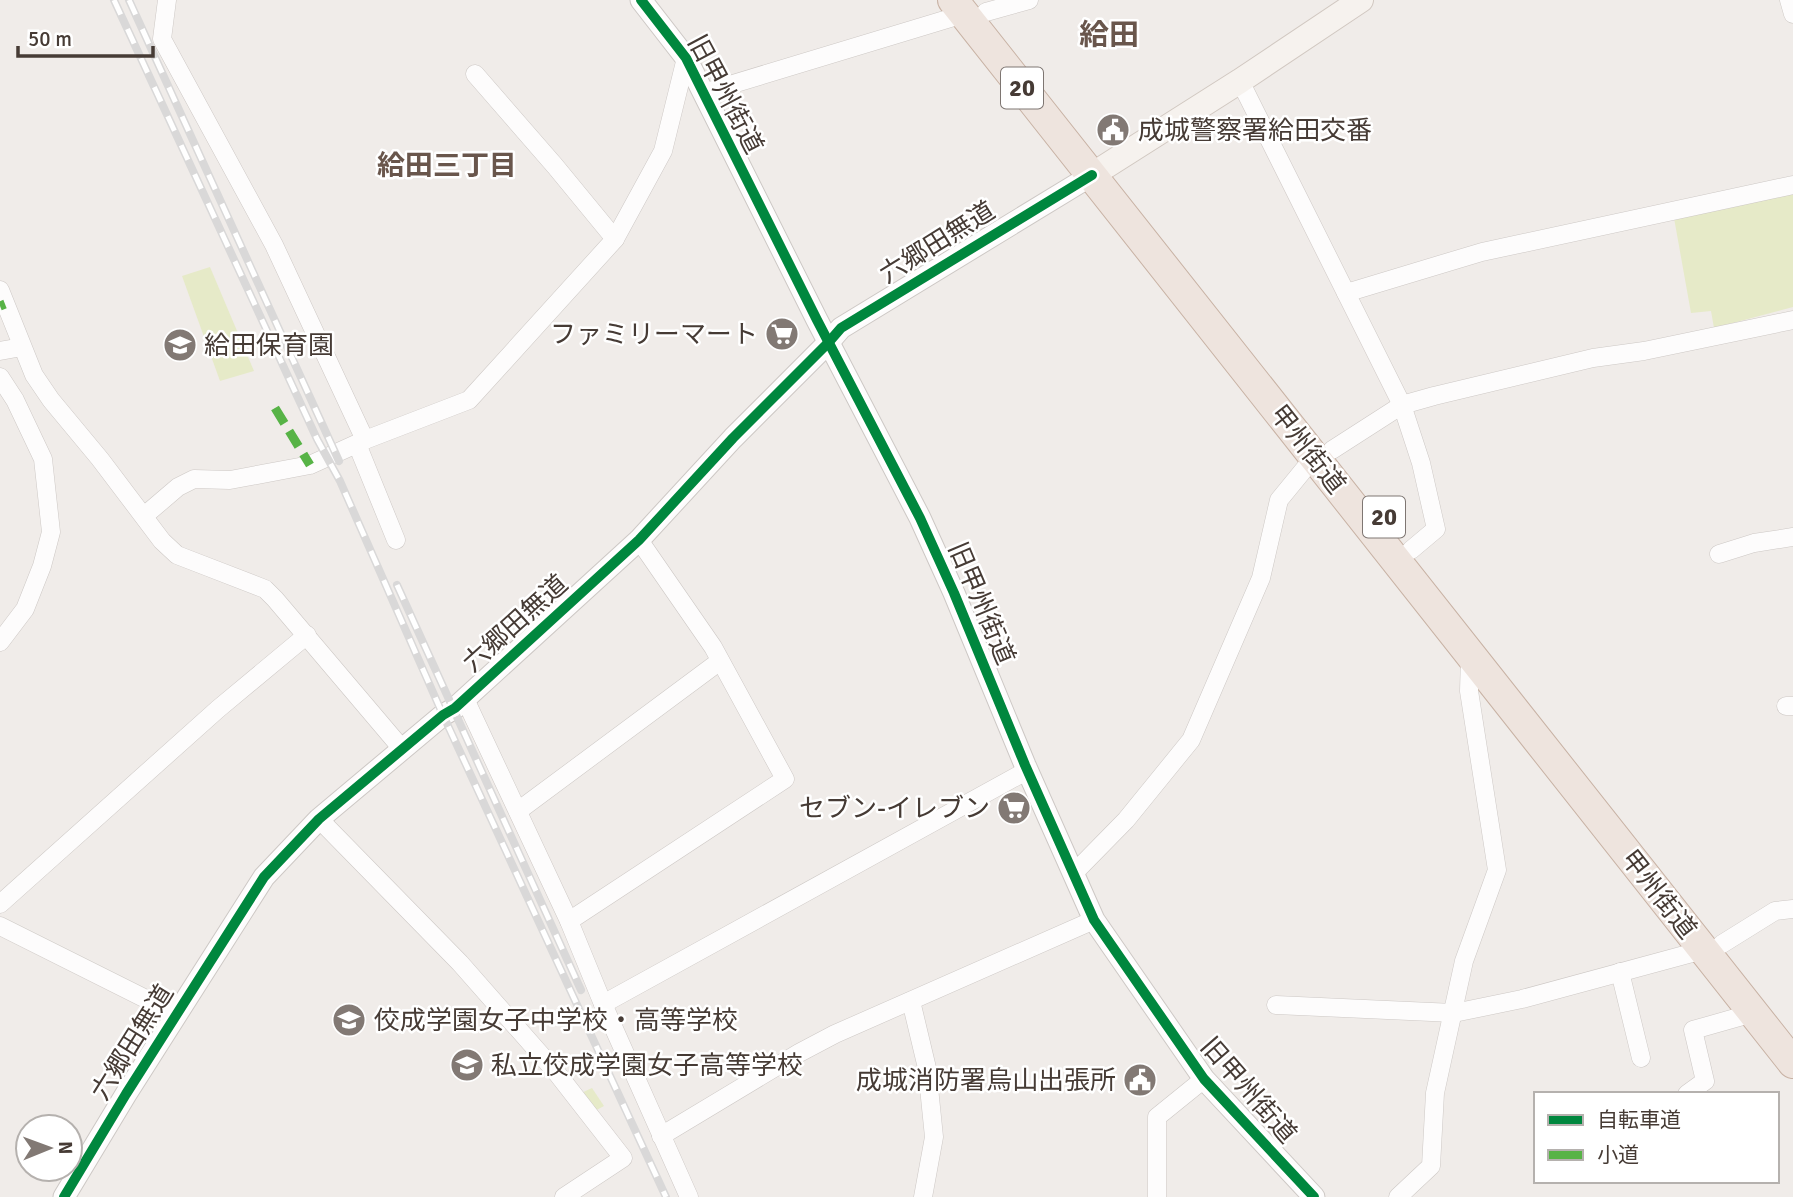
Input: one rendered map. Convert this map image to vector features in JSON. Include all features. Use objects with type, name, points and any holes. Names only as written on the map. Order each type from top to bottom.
[{"type":"highway","name":"甲州街道","points":[[970,6],[1324,455],[1470,657],[1712,947],[1793,1033]]},
{"type":"highway","name":"甲州街道","points":[[1324,455],[1410,550],[1712,947],[1753,1013],[1793,1063]]},
{"type":"main road","points":[[1100,170],[1362,0]]},
{"type":"street","points":[[167,0],[162,39],[274,245],[361,442],[396,540]]},
{"type":"street","name":"旧甲州街道","points":[[642,0],[686,58],[828,343],[920,518],[1094,920],[1204,1079],[1314,1197]]},
{"type":"street","points":[[703,93],[970,6],[1029,0]]},
{"type":"street","points":[[1789,0],[1793,13]]},
{"type":"street","points":[[144,516],[178,487],[194,479],[230,480],[310,466],[361,442],[469,400],[615,239],[663,151],[686,58]]},
{"type":"street","points":[[475,74],[615,239]]},
{"type":"street","points":[[1240,81],[1402,405],[1421,463],[1437,529],[1410,550]]},
{"type":"street","name":"六郷田無道","points":[[64,1197],[264,877],[319,819],[465,699],[639,540],[733,438],[841,328],[1100,170]]},
{"type":"street","points":[[1346,293],[1495,249],[1793,185]]},
{"type":"street","points":[[0,290],[34,375],[162,541],[177,555],[265,589],[403,750]]},
{"type":"street","points":[[1073,874],[1126,820],[1191,740],[1262,578],[1279,500],[1306,467],[1402,405],[1593,358],[1644,351],[1793,320]]},
{"type":"street","points":[[0,351],[22,347]]},
{"type":"street","points":[[0,377],[15,400],[43,459],[51,532],[42,566],[25,608],[0,642]]},
{"type":"street","points":[[1719,554],[1754,543],[1793,537]]},
{"type":"street","points":[[569,921],[785,779],[720,661],[639,540]]},
{"type":"street","points":[[0,904],[218,709],[307,635]]},
{"type":"street","points":[[1398,1197],[1432,1166],[1435,1093],[1464,961],[1497,870],[1469,691],[1470,657]]},
{"type":"street","points":[[518,811],[720,661]]},
{"type":"street","points":[[465,699],[569,921],[689,1197]]},
{"type":"street","points":[[603,1004],[1028,770]]},
{"type":"street","points":[[319,819],[460,963],[556,1072],[623,1158],[564,1197]]},
{"type":"street","points":[[1276,1005],[1454,1013],[1522,999],[1712,947],[1775,911],[1793,909]]},
{"type":"street","points":[[661,1136],[835,1034],[1094,920]]},
{"type":"street","points":[[0,926],[176,1014]]},
{"type":"street","points":[[1620,972],[1641,1058]]},
{"type":"street","points":[[911,1001],[927,1068],[934,1137],[923,1197]]},
{"type":"street","points":[[1690,1092],[1705,1081],[1693,1030],[1753,1013]]},
{"type":"street","points":[[1157,1197],[1157,1117],[1204,1079]]},
{"type":"green space","points":[[1793,193],[1793,307],[1714,328],[1711,311],[1691,313],[1674,218]]},
{"type":"green space","points":[[210,267],[254,371],[220,381],[182,276]]},
{"type":"green space","points":[[592,1088],[604,1106],[593,1112],[579,1094]]},
{"type":"railway","points":[[114,0],[317,439],[340,481],[443,715],[666,1197]]},
{"type":"railway","points":[[129,0],[339,461]]},
{"type":"railway","points":[[397,585],[581,990]]},
{"type":"marked path","points":[[0,306],[5,304]]},
{"type":"marked path","points":[[275,408],[310,465]]},
{"type":"cycle path","points":[[641,0],[686,58],[920,518],[1094,920],[1204,1079],[1314,1197]]},
{"type":"cycle path","points":[[64,1197],[264,877],[319,819],[443,715],[455,708],[639,540],[733,438],[841,328],[1092,175]]},
{"type":"place","name":"成城警察署給田交番","points":[[1113,130]]},
{"type":"place","name":"ファミリーマート","points":[[782,334]]},
{"type":"place","name":"給田保育園","points":[[180,345]]},
{"type":"place","name":"セブン-イレブン","points":[[1014,808]]},
{"type":"place","name":"佼成学園女子中学校・高等学校","points":[[349,1020]]},
{"type":"place","name":"私立佼成学園女子高等学校","points":[[467,1065]]},
{"type":"place","name":"成城消防署烏山出張所","points":[[1140,1080]]},
{"type":"district","name":"給田","points":[[1109,35]]},
{"type":"district","name":"給田三丁目","points":[[447,165]]}]
